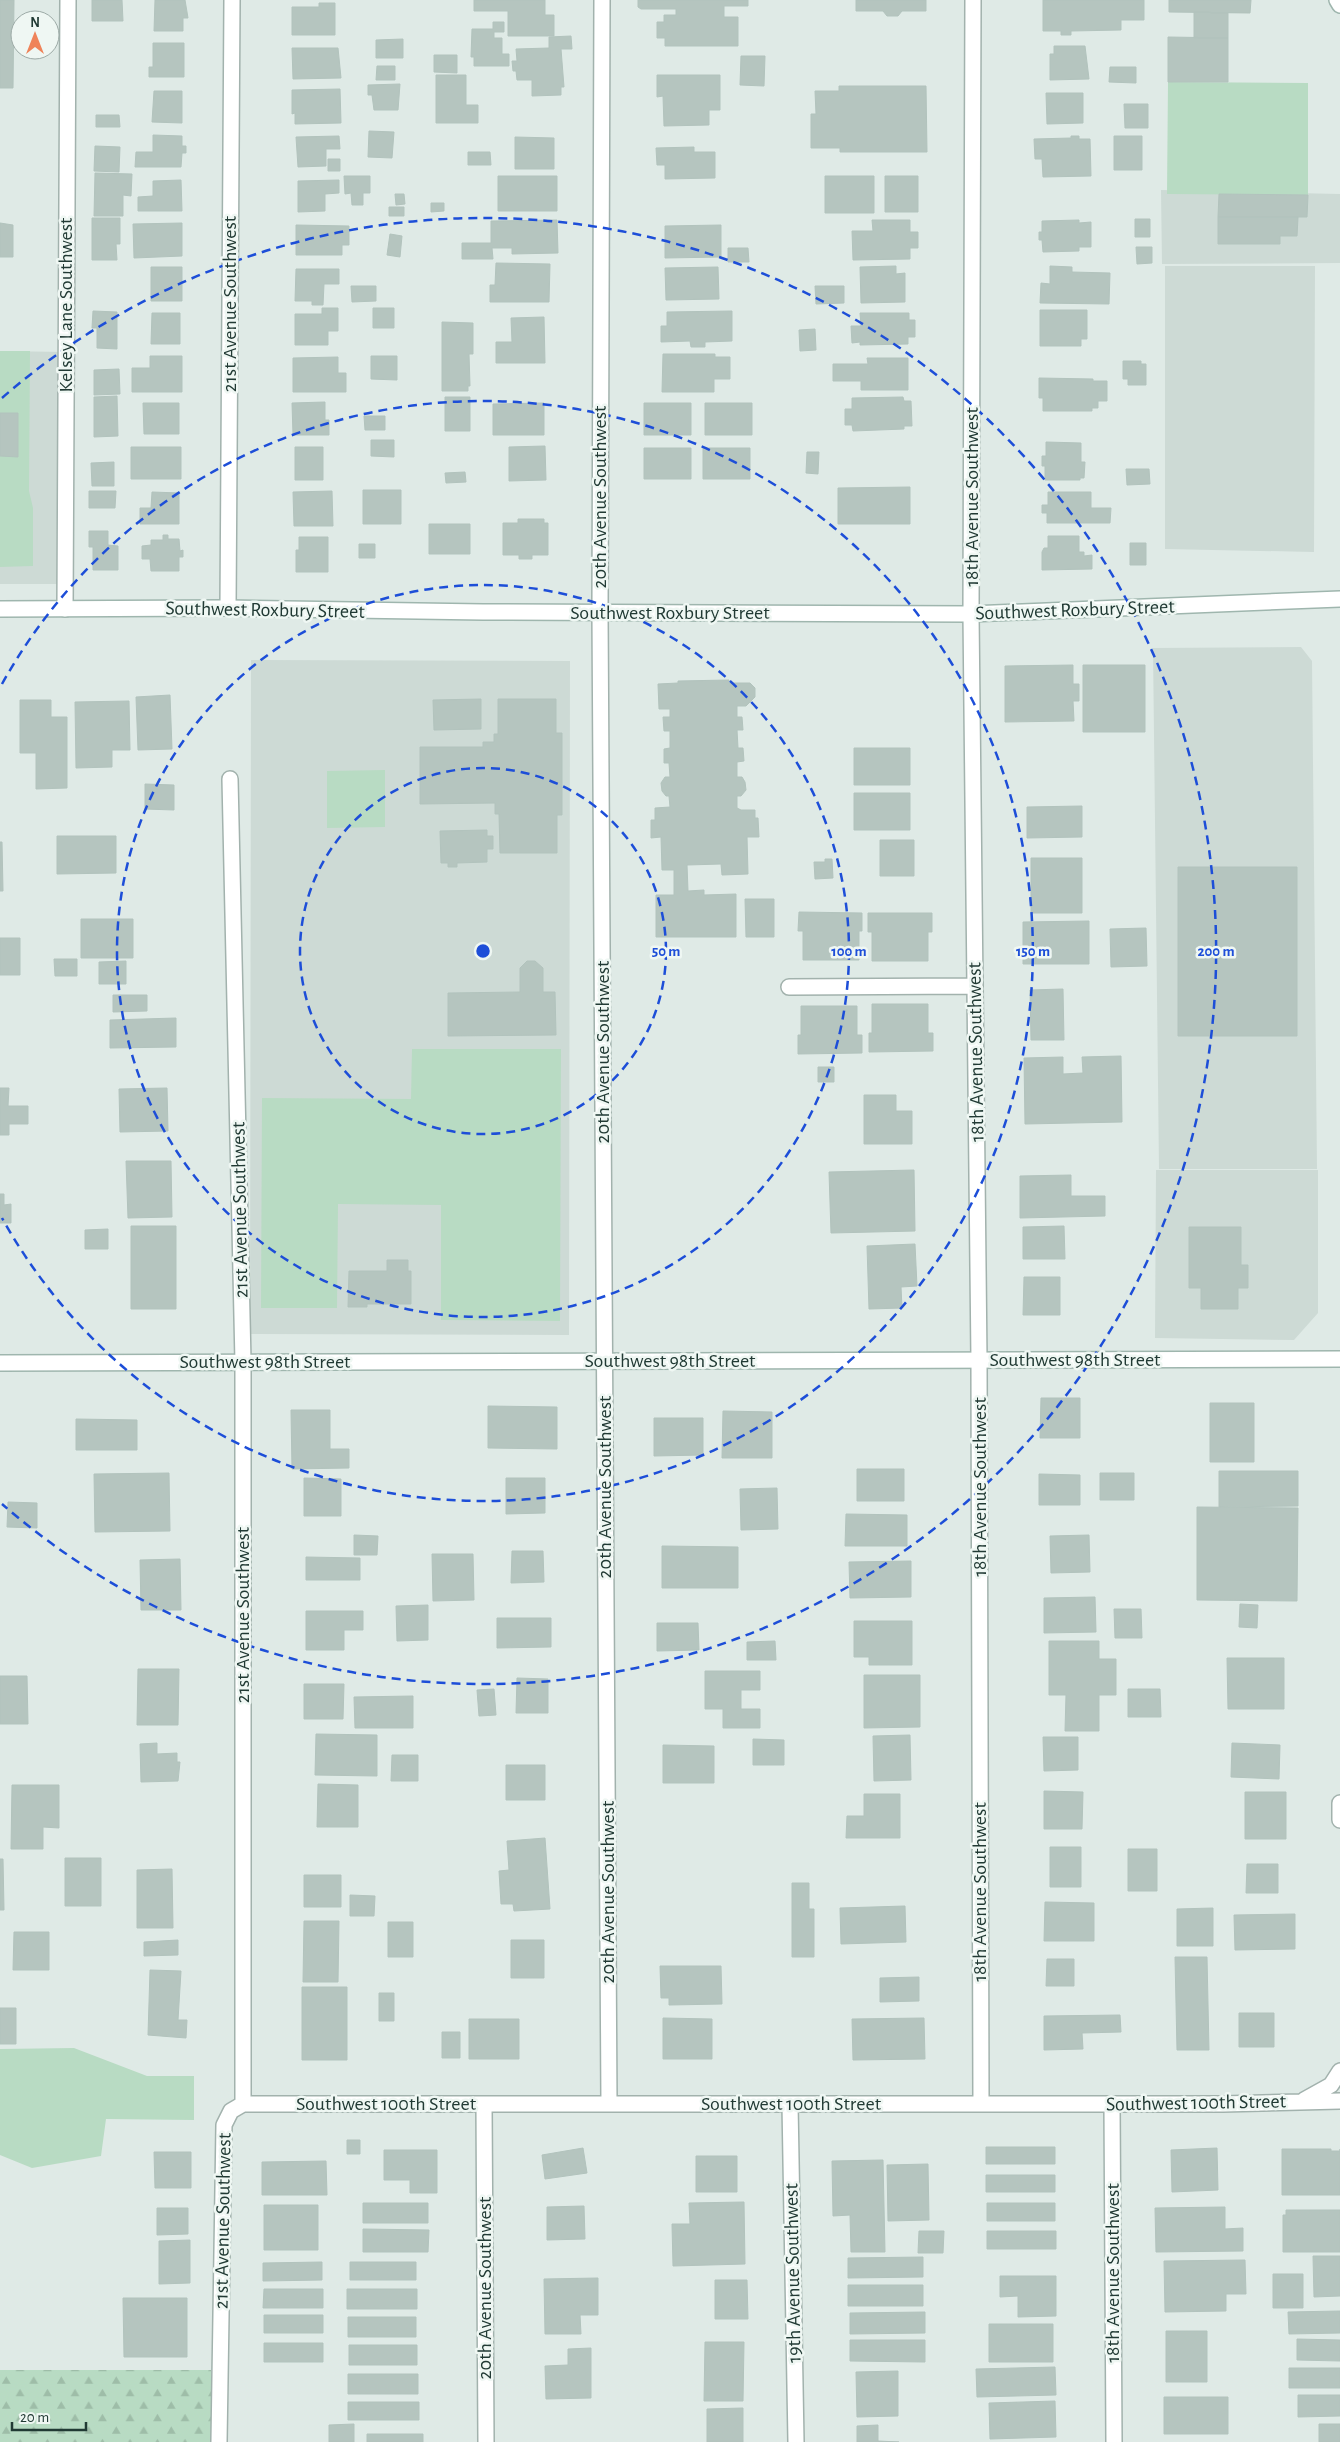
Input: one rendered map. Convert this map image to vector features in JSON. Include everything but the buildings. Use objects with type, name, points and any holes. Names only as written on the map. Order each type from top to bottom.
[{"type":"street","name":"Kelsey Lane Southwest","points":[[65,609],[68,0]]},
{"type":"street","name":"21st Avenue Southwest","points":[[228,608],[232,0]]},
{"type":"street","name":"20th Avenue Southwest","points":[[602,0],[600,613],[609,2104]]},
{"type":"street","name":"18th Avenue Southwest","points":[[973,0],[972,614],[980,1360],[981,2104]]},
{"type":"street","points":[[1337,0],[1340,5]]},
{"type":"street","name":"Southwest Roxbury Street","points":[[0,609],[228,608],[600,613],[972,614],[1340,599]]},
{"type":"street","name":"21st Avenue Southwest","points":[[219,2442],[224,2125],[231,2111],[243,2104],[244,1362],[230,779]]},
{"type":"street","points":[[789,987],[975,986]]},
{"type":"street","name":"Southwest 98th Street","points":[[0,1363],[1340,1359]]},
{"type":"street","points":[[1340,1803],[1340,1820]]},
{"type":"street","points":[[1303,2101],[1331,2085],[1340,2071]]},
{"type":"street","name":"Southwest 100th Street","points":[[243,2104],[1112,2104],[1340,2101]]},
{"type":"street","name":"20th Avenue Southwest","points":[[484,2104],[486,2442]]},
{"type":"street","name":"19th Avenue Southwest","points":[[790,2104],[796,2442]]},
{"type":"street","name":"18th Avenue Southwest","points":[[1112,2104],[1114,2442]]},
{"type":"shaded area","points":[[1161,190],[1340,194],[1340,263],[1162,264]]},
{"type":"shaded area","points":[[1165,266],[1315,266],[1314,552],[1165,549]]},
{"type":"shaded area","points":[[0,351],[66,352],[65,584],[0,584]]},
{"type":"shaded area","points":[[1301,647],[1312,661],[1317,1169],[1159,1169],[1153,648]]},
{"type":"shaded area","points":[[251,660],[570,661],[569,1335],[250,1334]]},
{"type":"shaded area","points":[[1156,1170],[1318,1170],[1318,1313],[1294,1340],[1155,1338]]},
{"type":"green space","points":[[1168,82],[1308,83],[1308,195],[1167,194]]},
{"type":"green space","points":[[0,351],[30,351],[29,491],[33,508],[33,566],[0,567],[0,456],[18,456],[18,414],[0,413]]},
{"type":"green space","points":[[385,770],[385,827],[327,828],[327,771]]},
{"type":"green space","points":[[412,1049],[561,1049],[560,1321],[441,1320],[441,1205],[338,1204],[337,1308],[261,1308],[262,1098],[411,1099]]},
{"type":"green space","points":[[74,2048],[147,2076],[194,2076],[194,2120],[106,2119],[101,2156],[32,2168],[0,2155],[0,2049]]},
{"type":"green space","points":[[0,2370],[211,2370],[212,2442],[0,2442]]}]
